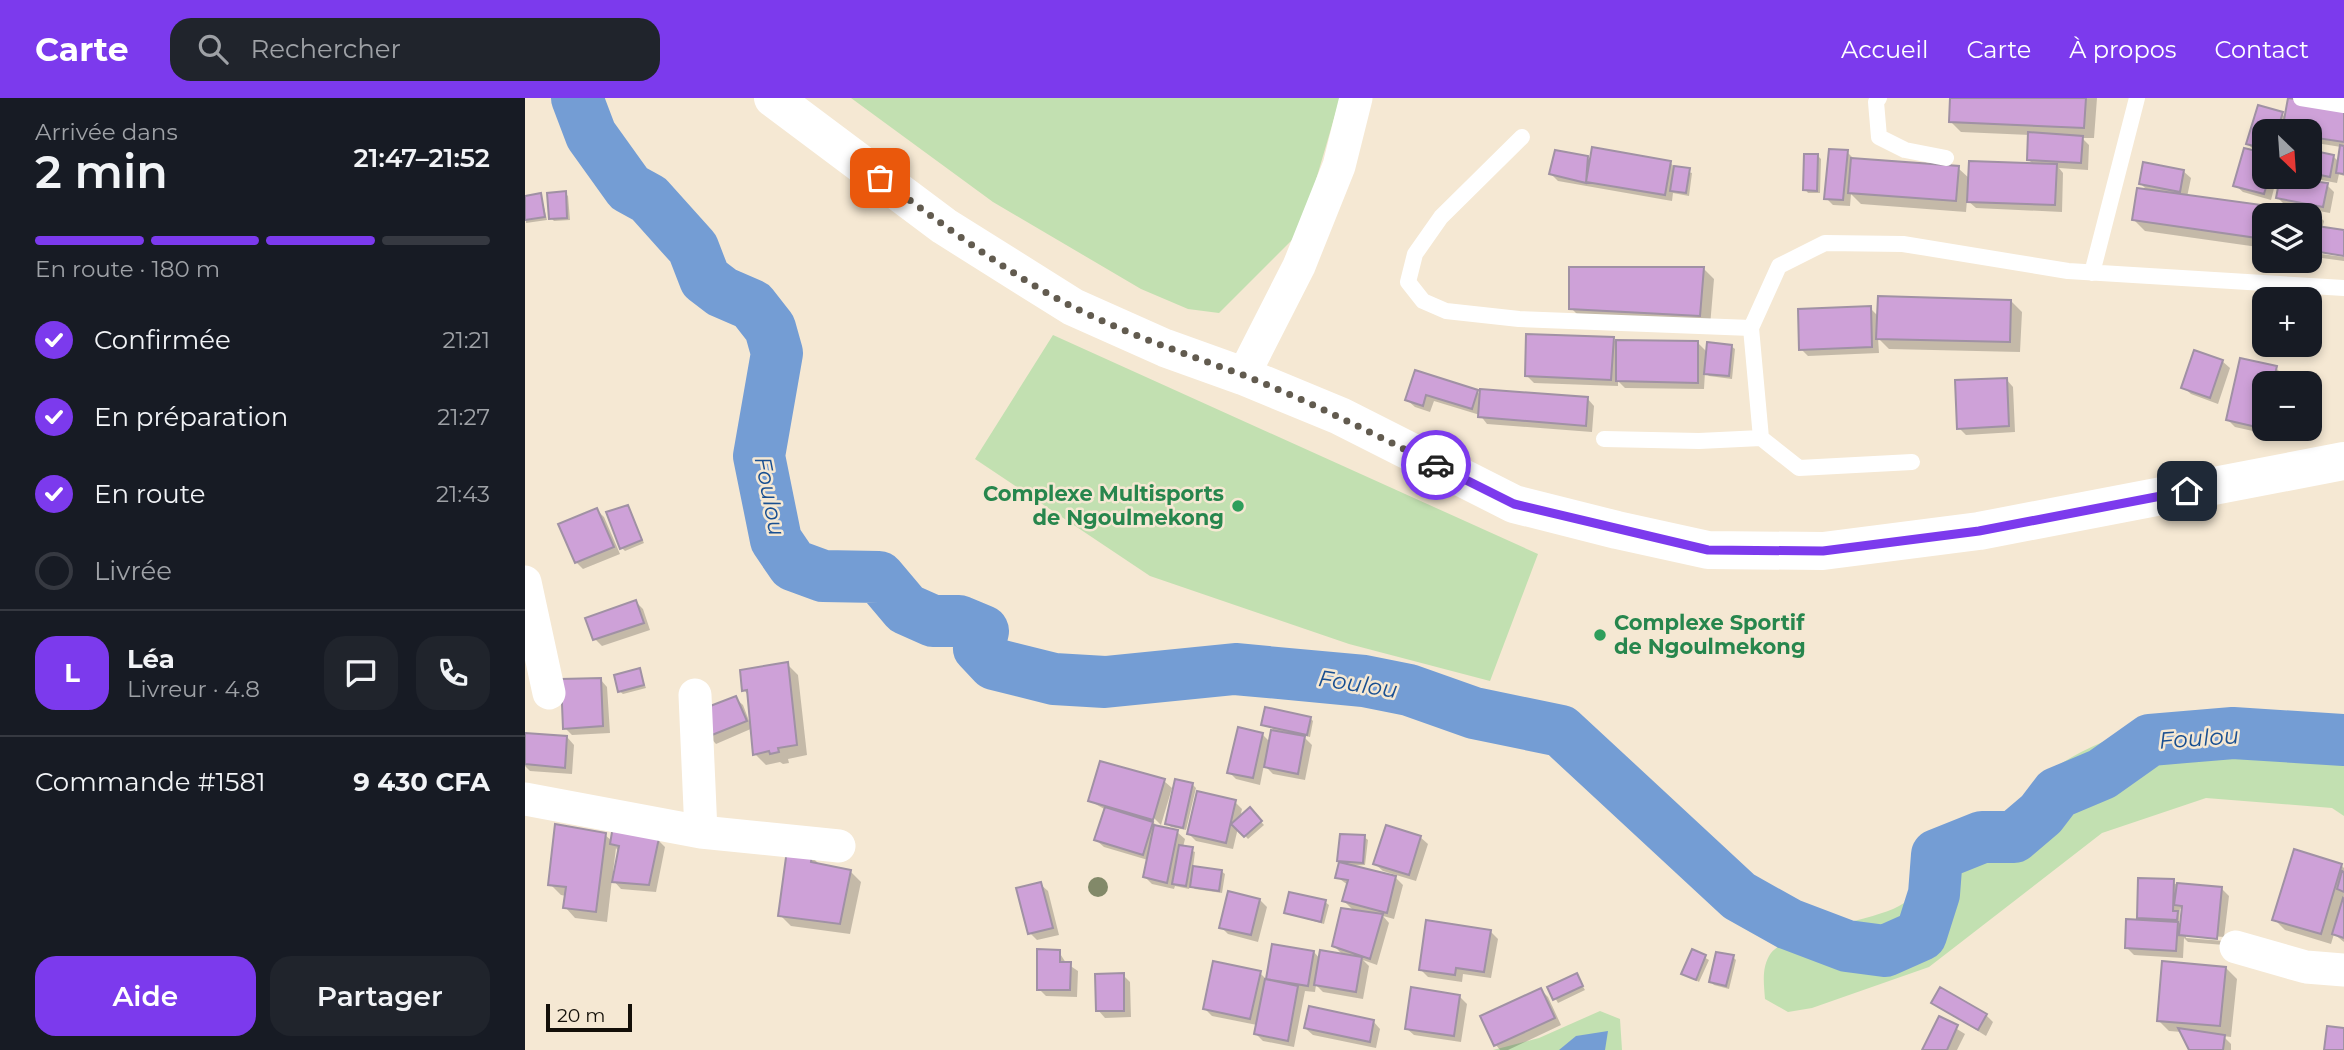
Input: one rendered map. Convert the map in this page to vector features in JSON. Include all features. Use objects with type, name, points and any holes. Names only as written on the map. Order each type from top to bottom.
[{"type":"street","points":[[773,98],[944,226],[1073,307],[1165,348],[1243,376],[1340,416],[1514,504],[1708,550],[1823,551],[1979,531],[2344,461]]},
{"type":"street","points":[[1243,376],[1304,254],[1339,166],[1356,98]]},
{"type":"street","points":[[525,582],[549,693]]},
{"type":"street","points":[[695,695],[701,832]]},
{"type":"street","points":[[525,799],[701,832],[839,846]]},
{"type":"street","points":[[2235,947],[2306,967],[2344,970]]},
{"type":"lane","points":[[1879,98],[1876,102],[1879,137],[1905,150],[1946,158]]},
{"type":"lane","points":[[2092,273],[2137,98]]},
{"type":"lane","points":[[2301,98],[2344,105]]},
{"type":"lane","points":[[1522,137],[1441,217],[1415,254],[1408,282],[1423,301],[1445,311],[1518,319],[1751,328]]},
{"type":"lane","points":[[1761,438],[1751,328],[1779,266],[1825,243],[1903,244],[2092,273],[2344,288]]},
{"type":"lane","points":[[1604,439],[1699,441],[1761,438],[1799,468],[1912,462]]},
{"type":"green space","points":[[851,98],[1340,98],[1306,214],[1292,240],[1219,313],[1188,309],[1141,289],[993,202]]},
{"type":"green space","name":"Complexe Multisports de Ngoulmekong","points":[[1053,335],[1538,554],[1490,681],[1349,644],[1150,576],[975,459]]},
{"type":"green space","points":[[2239,712],[2309,718],[2344,739],[2344,816],[2332,808],[2206,798],[2102,833],[1929,967],[1812,1008],[1788,1012],[1765,999],[1766,964],[1771,953],[1780,945],[1811,933],[1886,912],[1917,895],[1966,855],[2062,763],[2103,742],[2147,727],[2193,717]]},
{"type":"green space","points":[[1600,1011],[1620,1019],[1622,1050],[1493,1050],[1539,1038]]},
{"type":"water","points":[[1608,1031],[1605,1050],[1559,1050],[1576,1036]]},
{"type":"building","points":[[1950,98],[2086,98],[2084,128],[1949,122]]},
{"type":"building","points":[[2288,98],[2344,106],[2344,142],[2322,139],[2322,119],[2284,119]]},
{"type":"building","points":[[2258,105],[2283,112],[2281,119],[2254,119]]},
{"type":"building","points":[[2252,124],[2252,146],[2246,144]]},
{"type":"building","points":[[2028,132],[2083,136],[2081,163],[2027,160]]},
{"type":"building","points":[[2340,145],[2344,146],[2344,174],[2336,173]]},
{"type":"building","points":[[1592,147],[1671,161],[1665,195],[1586,182]]},
{"type":"building","points":[[2244,148],[2252,150],[2252,189],[2265,189],[2264,194],[2233,186]]},
{"type":"building","points":[[1829,149],[1848,150],[1843,200],[1824,199]]},
{"type":"building","points":[[1555,150],[1588,156],[1586,183],[1549,174]]},
{"type":"building","points":[[2322,152],[2334,155],[2330,177],[2322,175]]},
{"type":"building","points":[[1804,154],[1818,154],[1817,191],[1803,190]]},
{"type":"building","points":[[1851,158],[1959,166],[1956,201],[1848,193]]},
{"type":"building","points":[[1969,161],[2057,164],[2055,205],[1967,202]]},
{"type":"building","points":[[2143,162],[2184,170],[2180,192],[2139,184]]},
{"type":"building","points":[[1674,166],[1690,168],[1686,193],[1670,191]]},
{"type":"building","points":[[2322,182],[2328,183],[2323,207],[2322,203],[2302,203],[2276,198],[2278,189],[2322,189]]},
{"type":"building","points":[[2137,188],[2252,204],[2252,237],[2132,220]]},
{"type":"building","points":[[566,191],[567,218],[549,219],[547,193]]},
{"type":"building","points":[[541,193],[545,217],[525,220],[525,196]]},
{"type":"building","points":[[2322,227],[2344,230],[2344,256],[2322,252]]},
{"type":"building","points":[[1569,267],[1704,267],[1700,316],[1569,309]]},
{"type":"building","points":[[1878,296],[2011,300],[2010,342],[1876,339]]},
{"type":"building","points":[[1871,306],[1872,347],[1799,350],[1798,309]]},
{"type":"building","points":[[1526,334],[1614,337],[1611,380],[1525,376]]},
{"type":"building","points":[[1616,340],[1698,341],[1698,383],[1616,381]]},
{"type":"building","points":[[1707,342],[1732,345],[1729,376],[1704,374]]},
{"type":"building","points":[[2194,350],[2223,360],[2210,398],[2181,388]]},
{"type":"building","points":[[2240,358],[2277,366],[2276,371],[2252,371],[2252,426],[2226,420]]},
{"type":"building","points":[[1415,370],[1478,390],[1472,409],[1426,395],[1423,406],[1405,400]]},
{"type":"building","points":[[2007,378],[2009,426],[1957,429],[1955,380]]},
{"type":"building","points":[[1480,389],[1588,397],[1586,426],[1478,417]]},
{"type":"building","points":[[628,505],[642,540],[620,549],[606,512]]},
{"type":"building","points":[[597,508],[614,547],[575,563],[558,524]]},
{"type":"building","points":[[636,600],[644,623],[593,640],[585,618]]},
{"type":"building","points":[[788,662],[797,745],[778,748],[779,752],[770,754],[769,751],[753,755],[747,690],[742,691],[740,670]]},
{"type":"building","points":[[640,668],[644,685],[618,692],[614,675]]},
{"type":"building","points":[[601,678],[603,726],[563,729],[561,679]]},
{"type":"building","points":[[736,696],[747,721],[707,737],[705,708]]},
{"type":"building","points":[[1265,707],[1311,717],[1307,735],[1261,725]]},
{"type":"building","points":[[1238,727],[1263,733],[1253,778],[1227,773]]},
{"type":"building","points":[[1271,730],[1305,736],[1298,774],[1264,767]]},
{"type":"building","points":[[525,733],[567,736],[565,768],[525,764]]},
{"type":"building","points":[[1100,761],[1165,779],[1153,820],[1088,801]]},
{"type":"building","points":[[1175,779],[1193,783],[1183,828],[1165,824]]},
{"type":"building","points":[[1197,791],[1236,800],[1226,843],[1187,834]]},
{"type":"building","points":[[1105,807],[1153,822],[1143,855],[1094,840]]},
{"type":"building","points":[[1250,807],[1262,821],[1244,837],[1231,824]]},
{"type":"building","points":[[555,824],[606,833],[596,912],[563,908],[566,887],[548,885]]},
{"type":"building","points":[[1154,825],[1178,830],[1167,883],[1143,877]]},
{"type":"building","points":[[1386,825],[1421,836],[1409,875],[1373,864]]},
{"type":"building","points":[[613,826],[659,838],[649,885],[612,882],[619,846],[610,844]]},
{"type":"building","points":[[1340,834],[1365,835],[1363,863],[1337,861]]},
{"type":"building","points":[[1179,845],[1193,847],[1186,886],[1172,884]]},
{"type":"building","points":[[2294,849],[2342,864],[2321,934],[2272,920]]},
{"type":"building","points":[[787,850],[812,854],[811,862],[851,870],[840,924],[778,916]]},
{"type":"building","points":[[1339,862],[1396,876],[1387,913],[1342,901],[1348,880],[1335,878]]},
{"type":"building","points":[[1193,866],[1222,870],[1219,891],[1190,887]]},
{"type":"building","points":[[2342,871],[2344,872],[2344,892],[2337,889]]},
{"type":"building","points":[[2138,878],[2174,879],[2173,911],[2178,911],[2177,920],[2137,918]]},
{"type":"building","points":[[1041,882],[1053,928],[1028,934],[1016,888]]},
{"type":"building","points":[[2177,883],[2222,887],[2217,939],[2179,935],[2182,906],[2174,905]]},
{"type":"building","points":[[1228,891],[1260,899],[1251,935],[1219,928]]},
{"type":"building","points":[[1289,892],[1326,900],[1321,922],[1284,913]]},
{"type":"building","points":[[2344,899],[2344,938],[2332,934]]},
{"type":"building","points":[[1341,908],[1383,914],[1370,959],[1332,946]]},
{"type":"building","points":[[2126,919],[2178,922],[2176,951],[2125,948]]},
{"type":"building","points":[[1426,920],[1491,930],[1484,972],[1456,968],[1455,975],[1419,970]]},
{"type":"building","points":[[1272,944],[1314,951],[1308,986],[1266,979]]},
{"type":"building","points":[[1037,949],[1060,950],[1060,962],[1071,962],[1070,990],[1037,990]]},
{"type":"building","points":[[1692,949],[1706,955],[1696,980],[1681,974]]},
{"type":"building","points":[[1320,950],[1362,957],[1356,992],[1314,985]]},
{"type":"building","points":[[1716,952],[1734,955],[1726,986],[1709,982]]},
{"type":"building","points":[[1213,961],[1261,971],[1250,1019],[1203,1009]]},
{"type":"building","points":[[2162,961],[2226,967],[2220,1026],[2157,1021]]},
{"type":"building","points":[[1124,973],[1124,1011],[1096,1011],[1095,974]]},
{"type":"building","points":[[1577,973],[1583,986],[1553,1000],[1547,987]]},
{"type":"building","points":[[1265,979],[1298,986],[1288,1041],[1254,1034]]},
{"type":"building","points":[[1411,987],[1460,995],[1454,1036],[1405,1029]]},
{"type":"building","points":[[1940,987],[1987,1014],[1978,1030],[1931,1003]]},
{"type":"building","points":[[1541,988],[1555,1018],[1494,1046],[1480,1016]]},
{"type":"building","points":[[1309,1006],[1374,1020],[1370,1042],[1304,1028]]},
{"type":"building","points":[[1939,1016],[1958,1025],[1947,1050],[1922,1050]]},
{"type":"building","points":[[2327,1026],[2344,1028],[2344,1050],[2324,1050]]},
{"type":"building","points":[[2178,1028],[2225,1035],[2223,1050],[2189,1050]]},
{"type":"waterway","name":"Foulou","points":[[577,98],[591,135],[629,188],[649,199],[693,248],[705,279],[722,292],[752,305],[770,328],[777,353],[759,456],[776,540],[793,565],[823,576],[879,577],[906,609],[933,621],[959,621],[983,631],[979,648],[994,664],[1054,679],[1105,682],[1235,669],[1364,681],[1409,690],[1474,713],[1561,731],[1739,896],[1789,924],[1847,946],[1885,951],[1921,935],[1934,894],[1937,855],[1982,837],[2014,837],[2041,814],[2057,793],[2102,774],[2150,740],[2233,733],[2344,740]]},
{"type":"way so far","points":[[880,178],[944,226],[1073,307],[1165,348],[1243,376],[1340,416],[1436,465]]},
{"type":"place","name":"Complexe Multisports de Ngoulmekong","points":[[1238,506]]},
{"type":"place","name":"Complexe Sportif de Ngoulmekong","points":[[1600,635]]},
{"type":"route","points":[[1436,465],[1514,504],[1708,550],[1823,551],[1979,531],[2187,491]]}]
